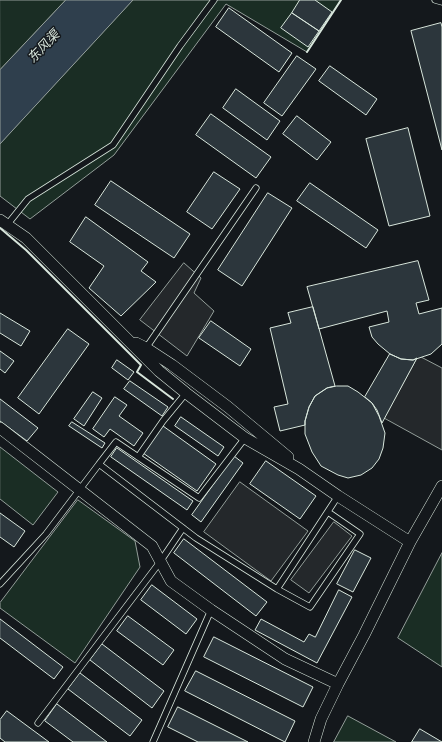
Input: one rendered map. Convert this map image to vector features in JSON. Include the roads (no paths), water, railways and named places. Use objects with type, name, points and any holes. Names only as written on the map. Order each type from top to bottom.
[{"type":"street","points":[[3,222],[26,238],[126,338],[144,351],[186,393],[245,438],[299,468],[338,496],[410,542]]},
{"type":"street","points":[[144,351],[172,365],[228,407],[286,455],[299,468]]},
{"type":"street","points":[[0,428],[152,546],[171,581],[211,610],[285,659],[338,684]]},
{"type":"street","points":[[314,742],[321,719],[338,684],[410,542],[442,486]]},
{"type":"lane","points":[[3,222],[28,199],[113,145],[180,46],[214,0]]},
{"type":"lane","points":[[434,0],[442,2]]},
{"type":"lane","points":[[144,351],[256,188]]},
{"type":"lane","points":[[138,457],[163,421],[186,393]]},
{"type":"lane","points":[[0,584],[46,534],[116,442],[199,498],[245,438]]},
{"type":"lane","points":[[99,464],[183,528],[277,589],[310,607],[360,534],[328,512]]},
{"type":"lane","points":[[277,589],[338,496]]},
{"type":"lane","points":[[38,723],[160,562],[183,528]]},
{"type":"lane","points":[[153,742],[211,610]]},
{"type":"water","name":"东风渠","points":[[66,0],[133,0],[0,144],[0,70]]}]
